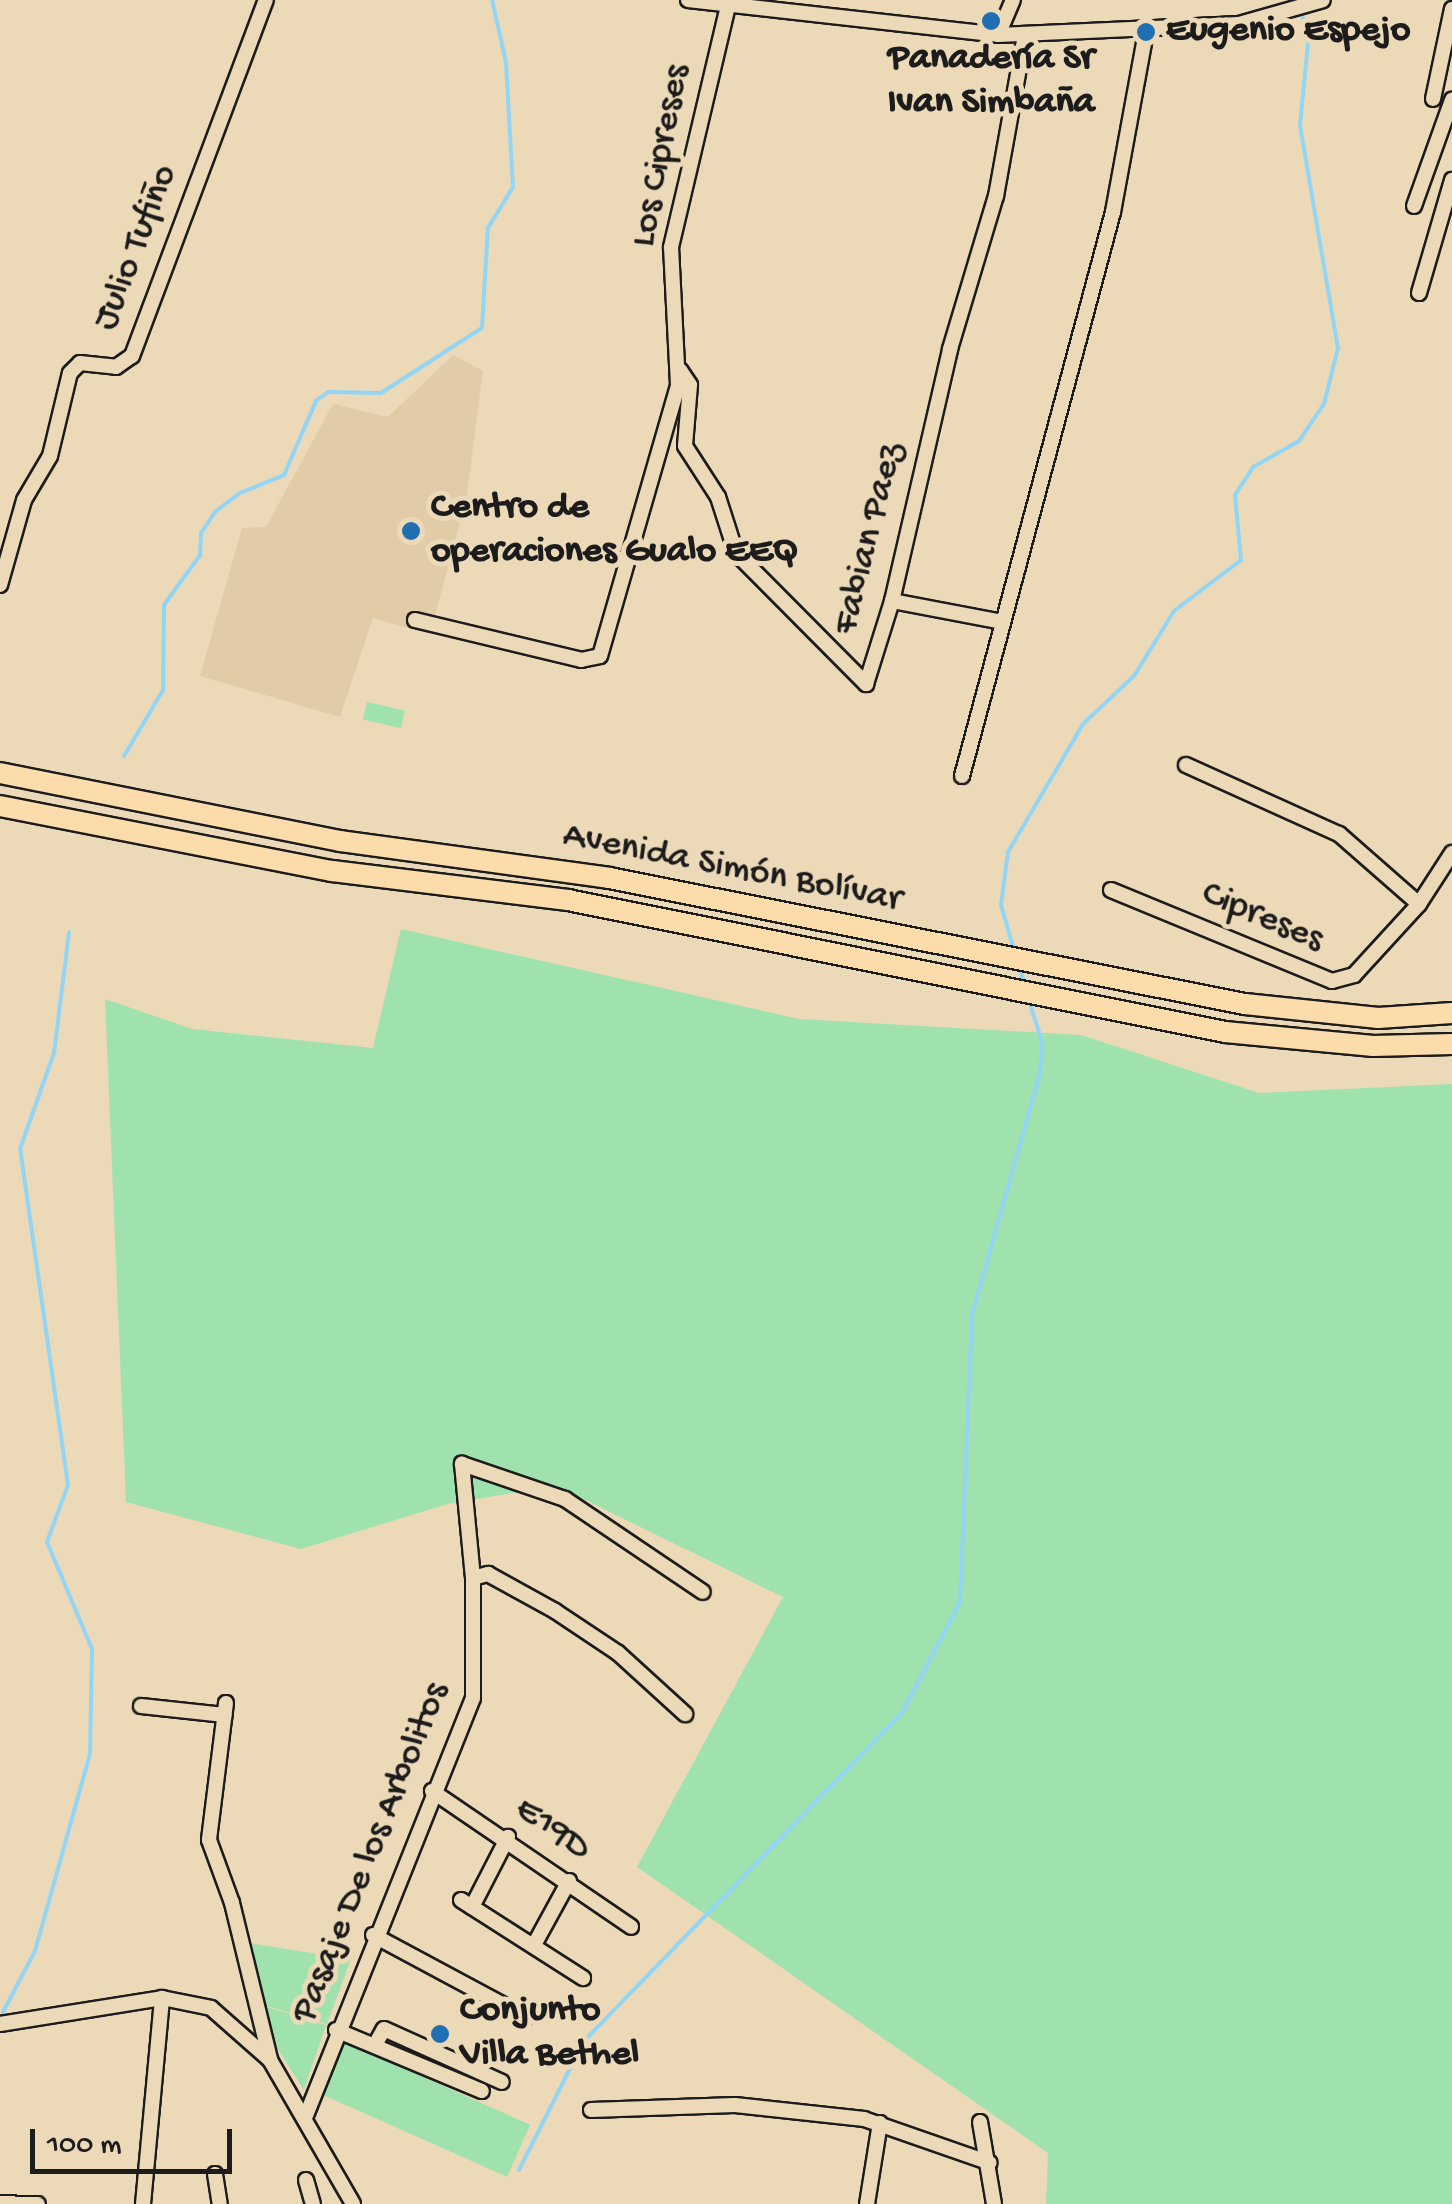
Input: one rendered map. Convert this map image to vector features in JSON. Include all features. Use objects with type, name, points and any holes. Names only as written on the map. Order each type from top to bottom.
[{"type":"highway","name":"Avenida Simón Bolívar","points":[[0,773],[340,841],[609,878],[1245,1004],[1378,1018],[1452,1013]]},
{"type":"highway","name":"Avenida Simón Bolívar","points":[[0,806],[332,870],[568,900],[1225,1032],[1373,1046],[1452,1044]]},
{"type":"street","name":"Julio Tufiño","points":[[0,585],[24,500],[50,456],[70,373],[80,364],[116,368],[132,356],[266,0]]},
{"type":"street","points":[[688,0],[998,36],[1146,32],[1307,5]]},
{"type":"street","points":[[998,36],[1013,0]]},
{"type":"street","name":"Los Cipreses","points":[[415,620],[596,661],[680,370],[671,247],[728,6]]},
{"type":"street","points":[[1433,98],[1452,9]]},
{"type":"street","points":[[962,776],[999,654],[1002,622],[1113,212],[1146,32]]},
{"type":"street","name":"Fabian Paez","points":[[680,370],[690,385],[685,446],[718,496],[736,552],[866,684],[892,601],[950,349],[1005,158],[1025,35]]},
{"type":"street","points":[[1414,206],[1452,100]]},
{"type":"street","points":[[1418,293],[1452,180]]},
{"type":"street","points":[[892,601],[1002,622]]},
{"type":"street","points":[[1186,766],[1339,834],[1419,904]]},
{"type":"street","name":"Cipreses","points":[[1111,890],[1332,981],[1354,975],[1419,904],[1452,853]]},
{"type":"street","name":"Pasaje De los Arbolitos","points":[[304,2118],[373,1935],[476,1684],[462,1464],[565,1500],[704,1592]]},
{"type":"street","points":[[472,1578],[488,1574],[554,1610],[618,1653],[685,1714]]},
{"type":"street","points":[[141,1706],[225,1709],[209,1840],[232,1903],[270,2060]]},
{"type":"street","name":"E19D","points":[[432,1791],[508,1837],[631,1927]]},
{"type":"street","points":[[508,1837],[467,1903],[584,1978]]},
{"type":"street","points":[[534,1946],[569,1882]]},
{"type":"street","points":[[373,1935],[526,2017]]},
{"type":"street","points":[[144,2204],[162,1998]]},
{"type":"street","points":[[0,2024],[162,1998],[196,2002],[228,2017],[270,2060],[352,2204]]},
{"type":"street","points":[[375,2044],[384,2029],[502,2082]]},
{"type":"street","points":[[336,2030],[482,2091]]},
{"type":"street","points":[[591,2110],[735,2105],[880,2123],[990,2163]]},
{"type":"street","points":[[980,2122],[994,2204]]},
{"type":"street","points":[[868,2204],[880,2123]]},
{"type":"street","points":[[216,2174],[220,2204]]},
{"type":"street","points":[[306,2180],[312,2204]]},
{"type":"street","points":[[0,2203],[38,2204]]},
{"type":"shaded area","points":[[453,355],[483,371],[466,501],[430,634],[373,618],[340,717],[200,676],[242,528],[266,527],[333,404],[388,417]]},
{"type":"green space","points":[[367,702],[405,711],[401,728],[363,720]]},
{"type":"green space","points":[[401,929],[799,1019],[1081,1035],[1259,1093],[1452,1084],[1452,2204],[1046,2204],[1048,2153],[637,1867],[783,1597],[557,1486],[451,1503],[301,1549],[126,1502],[105,999],[192,1029],[373,1048]]},
{"type":"green space","points":[[247,1943],[351,1959],[327,2024],[261,2004]]},
{"type":"green space","points":[[261,2005],[326,2025],[304,2090],[277,2048]]},
{"type":"green space","points":[[342,2041],[530,2125],[507,2177],[319,2093]]},
{"type":"waterway","points":[[124,756],[163,690],[164,605],[200,555],[201,533],[216,511],[240,493],[284,475],[316,401],[328,392],[381,393],[482,328],[488,228],[513,187],[506,62],[492,0]]},
{"type":"waterway","points":[[1015,953],[1001,905],[1008,852],[1083,724],[1134,676],[1174,611],[1241,560],[1235,495],[1253,467],[1299,441],[1324,404],[1338,348],[1300,125],[1309,34],[1296,0]]},
{"type":"waterway","points":[[3,2012],[35,1951],[90,1754],[92,1649],[47,1542],[68,1485],[20,1149],[54,1053],[69,932]]},
{"type":"waterway","points":[[1019,967],[1025,986]]},
{"type":"waterway","points":[[519,2170],[584,2041],[902,1713],[960,1602],[972,1315],[1040,1073],[1042,1042],[1029,1000]]},
{"type":"place","name":"Panadería Sr Ivan Simbaña","points":[[991,21]]},
{"type":"place","name":"Eugenio Espejo","points":[[1146,32]]},
{"type":"place","name":"Centro de operaciones Gualo EEQ","points":[[411,531]]},
{"type":"place","name":"Conjunto Villa Bethel","points":[[440,2034]]}]
